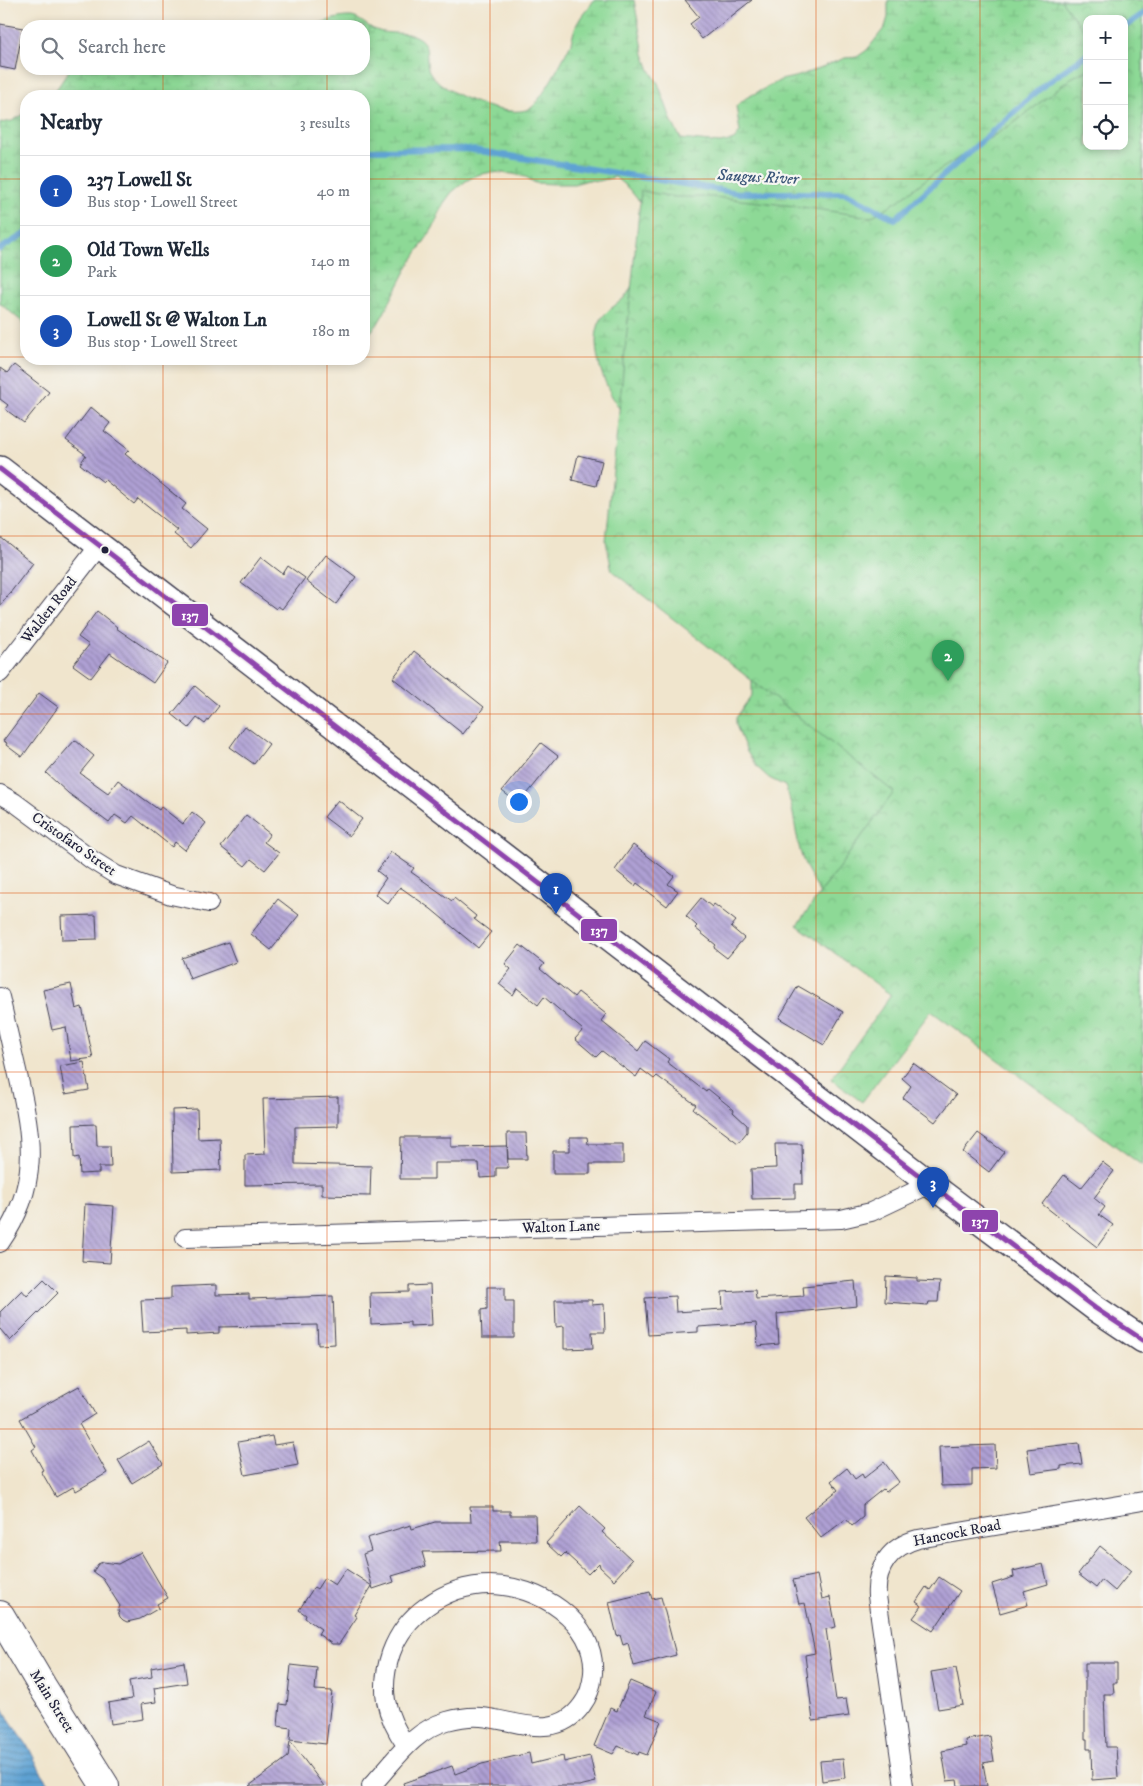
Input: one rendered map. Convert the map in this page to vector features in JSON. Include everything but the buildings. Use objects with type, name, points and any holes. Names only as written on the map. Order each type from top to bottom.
[{"type":"main road","points":[[0,469],[930,1184],[1095,1308],[1143,1340]]},
{"type":"main road","name":"Main Street","points":[[0,1614],[42,1686],[105,1786]]},
{"type":"street","name":"Walden Road","points":[[0,673],[99,546]]},
{"type":"street","name":"Cristofaro Street","points":[[0,794],[116,875],[171,895],[209,903]]},
{"type":"street","points":[[0,997],[27,1116],[31,1143],[31,1160],[27,1183],[17,1215],[0,1243]]},
{"type":"street","name":"Walton Lane","points":[[185,1238],[841,1219],[871,1212],[930,1184]]},
{"type":"street","name":"Hancock Road","points":[[904,1786],[877,1596],[877,1580],[886,1559],[897,1548],[918,1539],[1143,1501]]},
{"type":"street","points":[[371,1786],[406,1745],[426,1729],[457,1718],[481,1717],[540,1727],[561,1722],[572,1716],[586,1699],[593,1681],[593,1658],[587,1639],[562,1610],[525,1590],[507,1586],[482,1586],[462,1588],[443,1596],[416,1614],[408,1623],[396,1642],[388,1662],[384,1683],[386,1706],[394,1726],[406,1745]]},
{"type":"green space","points":[[594,0],[634,0],[644,54],[681,139],[720,143],[734,140],[740,132],[736,106],[746,98],[781,80],[799,76],[845,58],[857,57],[867,50],[885,27],[888,17],[888,0],[1143,0],[1143,1161],[820,895],[804,863],[785,786],[769,778],[757,767],[747,752],[736,725],[736,718],[752,694],[752,662],[613,399],[599,362],[596,337],[599,325],[604,315],[625,297],[631,288],[639,262],[649,213],[629,189],[615,177],[599,181],[588,180],[574,184],[555,184],[535,183],[526,177],[492,172],[477,175],[466,181],[452,192],[444,203],[433,228],[409,265],[377,325],[370,333],[370,90],[55,90],[66,75],[370,75],[370,27],[386,32],[413,35],[422,40],[426,49],[429,71],[446,88],[460,96],[492,108],[521,111],[531,108],[541,97],[571,43],[577,24]]},
{"type":"green space","points":[[1061,0],[1143,0],[1143,1166],[931,1011],[862,1102],[831,1079],[891,995],[797,925],[894,792],[612,571],[606,541],[641,191],[675,197],[714,197],[795,206],[871,217],[898,201],[933,174],[1017,121],[1071,78],[1083,72],[1083,150],[1128,150],[1128,15],[1083,15],[1083,30]]},
{"type":"green space","points":[[344,17],[352,17],[359,20],[332,20]]},
{"type":"green space","points":[[20,116],[20,320],[0,303],[0,123],[12,121]]},
{"type":"water","points":[[0,1702],[9,1719],[28,1746],[40,1770],[51,1786],[0,1786]]},
{"type":"waterway","name":"Saugus River","points":[[1128,24],[1143,14]]},
{"type":"waterway","name":"Saugus River","points":[[370,150],[467,149],[739,193],[846,193],[895,219],[1044,85],[1083,57]]},
{"type":"waterway","name":"Saugus River","points":[[0,249],[20,237]]},
{"type":"transit line","name":"137","points":[[0,469],[930,1184],[1095,1308],[1143,1340]]},
{"type":"place","name":"Old Town Wells","points":[[948,681]]},
{"type":"place","name":"237 Lowell St","points":[[556,914]]},
{"type":"place","name":"Lowell St @ Walton Ln","points":[[933,1208]]}]
